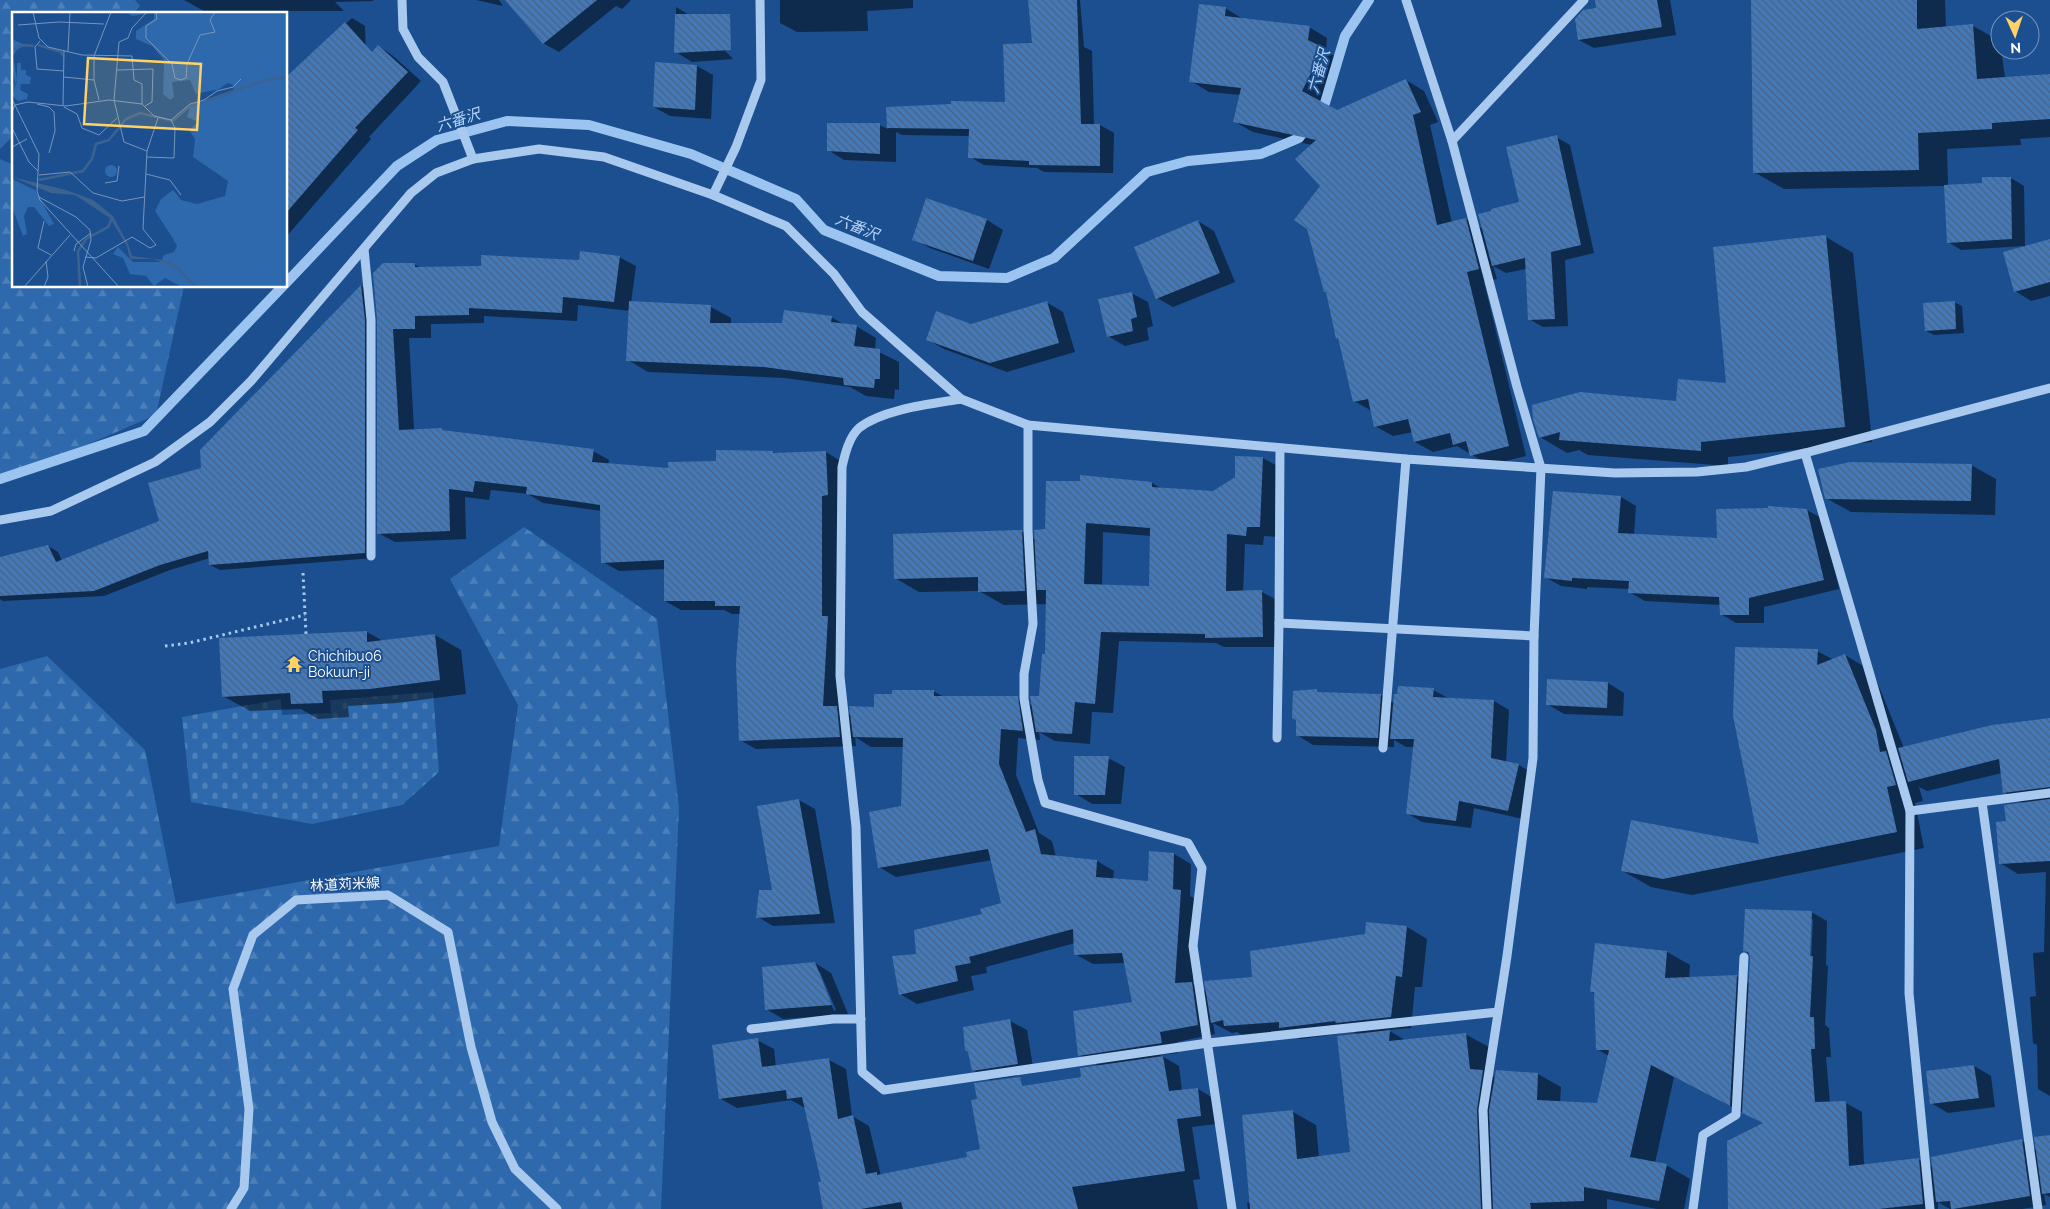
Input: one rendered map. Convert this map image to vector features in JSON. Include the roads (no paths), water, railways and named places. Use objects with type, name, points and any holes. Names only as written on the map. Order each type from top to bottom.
[{"type":"street","points":[[402,0],[403,29],[418,57],[443,82],[460,120],[474,159]]},
{"type":"street","points":[[713,195],[736,147],[761,80],[760,0]]},
{"type":"street","points":[[1406,0],[1452,141],[1517,387],[1541,468],[1534,636],[1533,758],[1483,1110],[1488,1209]]},
{"type":"street","points":[[1452,141],[1584,0]]},
{"type":"street","points":[[0,520],[51,511],[155,462],[202,428],[251,381],[411,193],[436,173],[474,159],[539,150],[604,156],[713,195],[786,226],[834,274],[862,312],[961,399],[1028,425],[1406,460],[1615,473],[1697,472],[1746,466],[1805,453],[2050,388]]},
{"type":"street","points":[[364,249],[371,320],[372,556]]},
{"type":"street","points":[[961,399],[893,412],[859,428],[847,447],[842,467],[840,676],[856,827],[862,1072],[884,1090],[1208,1043],[1498,1012]]},
{"type":"street","points":[[1028,425],[1028,530],[1033,624],[1024,674],[1024,699],[1038,780],[1045,803],[1188,844],[1197,856],[1202,868],[1193,946],[1232,1209]]},
{"type":"street","points":[[1277,738],[1280,448]]},
{"type":"street","points":[[1805,453],[1910,811],[1909,993],[1930,1209]]},
{"type":"street","points":[[1383,748],[1406,460]]},
{"type":"street","points":[[1278,623],[1534,636]]},
{"type":"street","points":[[1910,811],[2050,793]]},
{"type":"street","points":[[1982,802],[2038,1209]]},
{"type":"street","name":"林道苅米線","points":[[231,1209],[244,1188],[249,1109],[233,989],[253,935],[296,900],[388,895],[448,932],[471,1047],[492,1122],[515,1169],[557,1209]]},
{"type":"street","points":[[1693,1209],[1703,1135],[1736,1115],[1744,957]]},
{"type":"street","points":[[751,1029],[833,1019],[861,1019]]},
{"type":"waterway","name":"六番沢","points":[[1317,114],[1325,103],[1345,36],[1369,0]]},
{"type":"waterway","name":"六番沢","points":[[288,281],[397,166],[437,140],[507,121],[589,125],[691,154],[796,199],[824,230],[939,276],[1007,278],[1054,258],[1147,172],[1188,161],[1261,154],[1299,138],[1308,126]]},
{"type":"waterway","name":"六番沢","points":[[0,479],[144,431],[281,288]]},
{"type":"place","name":"Chichibu06 Bokuun-ji","points":[[294,664]]}]
